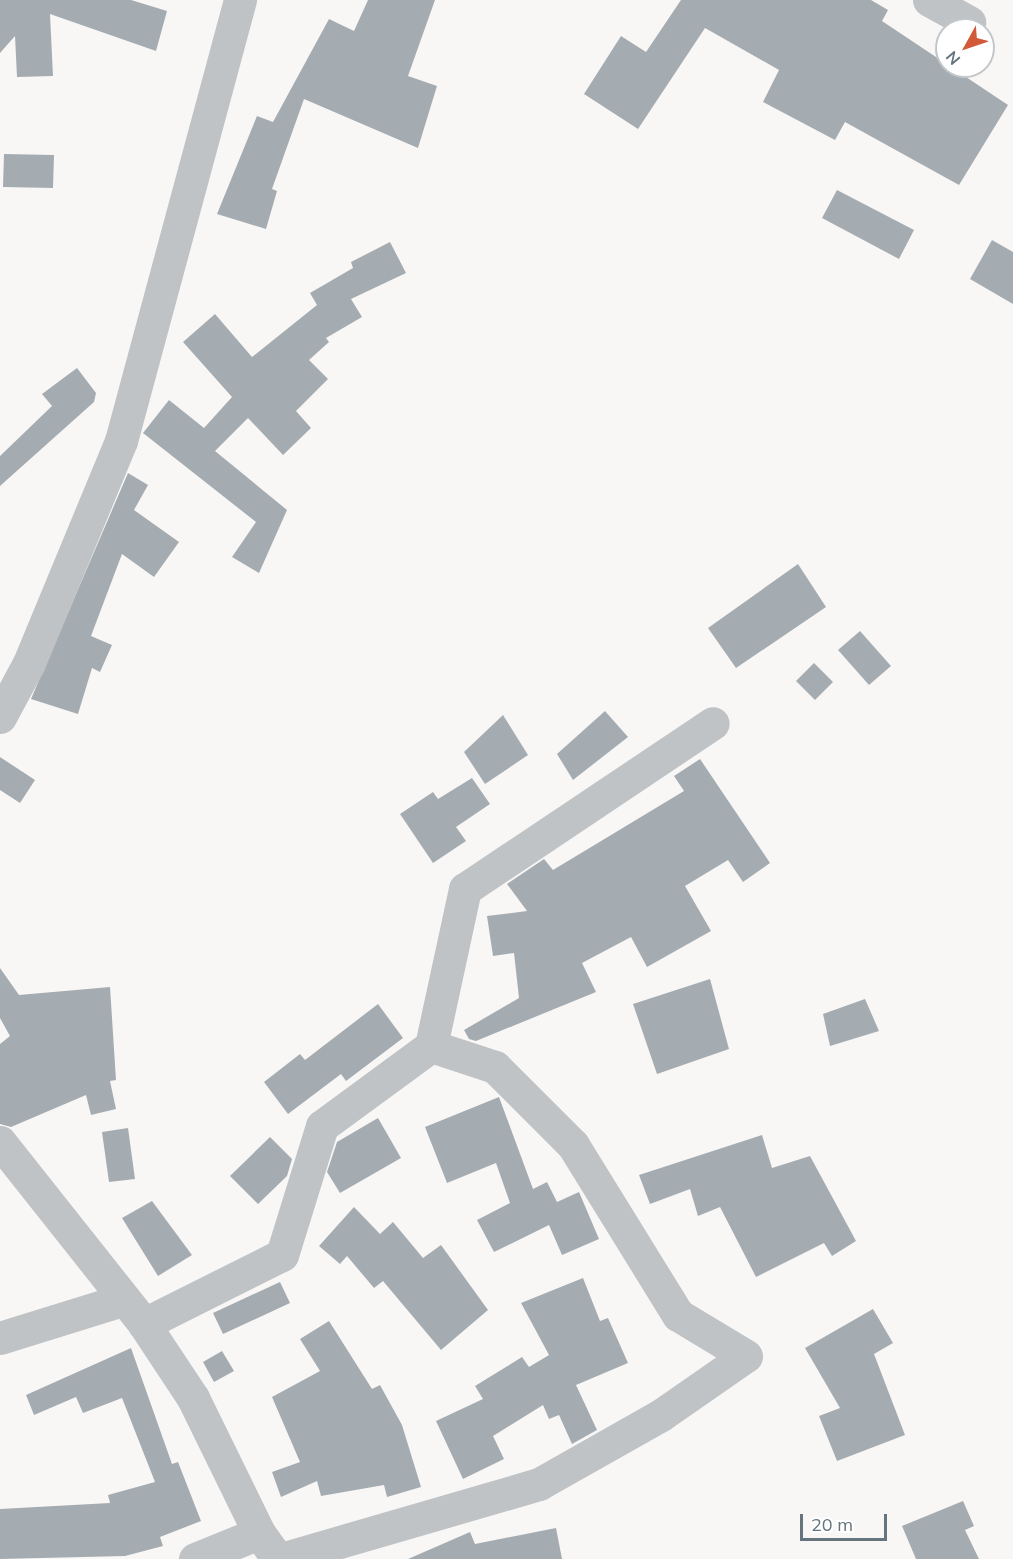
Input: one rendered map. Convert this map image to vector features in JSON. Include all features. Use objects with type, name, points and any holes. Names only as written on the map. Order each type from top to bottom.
[{"type":"street","points":[[0,717],[29,663],[121,441],[240,0]]},
{"type":"street","points":[[929,0],[962,18]]},
{"type":"street","points":[[144,1324],[282,1256],[322,1126],[430,1046],[465,889],[713,723]]},
{"type":"street","points":[[0,1142],[122,1300],[144,1324],[193,1398],[259,1533],[279,1559],[540,1484],[661,1415],[746,1356],[678,1315],[573,1145],[495,1067],[430,1046]]},
{"type":"street","points":[[0,1338],[122,1300]]},
{"type":"street","points":[[195,1559],[259,1533]]},
{"type":"building","points":[[0,0],[131,0],[167,11],[156,51],[50,14],[53,76],[17,77],[15,36],[0,53]]},
{"type":"building","points":[[368,0],[435,0],[408,76],[437,86],[418,148],[304,99],[272,189],[277,191],[266,229],[217,214],[257,116],[273,122],[329,19],[354,31]]},
{"type":"building","points":[[681,0],[871,0],[888,10],[882,21],[935,56],[935,78],[968,78],[1008,105],[959,185],[845,122],[835,140],[763,102],[779,70],[705,28],[638,129],[584,94],[621,36],[646,52]]},
{"type":"building","points":[[4,154],[54,155],[53,188],[3,187]]},
{"type":"building","points":[[837,190],[914,230],[899,259],[822,218]]},
{"type":"building","points":[[992,240],[1013,252],[1013,304],[970,279]]},
{"type":"building","points":[[390,242],[406,273],[351,299],[362,317],[326,338],[329,342],[309,360],[328,379],[296,411],[311,428],[283,455],[248,418],[215,451],[287,510],[259,573],[232,557],[256,522],[143,433],[169,400],[204,428],[232,397],[183,342],[215,314],[252,357],[317,305],[310,293],[353,268],[351,262]]},
{"type":"building","points":[[77,368],[96,393],[94,402],[0,486],[0,456],[52,406],[42,394]]},
{"type":"building","points":[[128,473],[148,485],[134,510],[179,542],[154,577],[122,554],[91,636],[112,645],[100,672],[92,668],[78,714],[31,699]]},
{"type":"building","points":[[798,564],[826,607],[736,668],[708,628]]},
{"type":"building","points":[[860,631],[891,666],[869,685],[838,650]]},
{"type":"building","points":[[814,663],[833,682],[815,700],[796,681]]},
{"type":"building","points":[[605,711],[628,737],[573,780],[557,754]]},
{"type":"building","points":[[503,715],[528,755],[485,784],[464,752]]},
{"type":"building","points":[[0,757],[35,780],[20,803],[0,790]]},
{"type":"building","points":[[700,759],[770,863],[743,882],[728,860],[685,886],[711,931],[647,967],[631,937],[582,963],[596,992],[476,1041],[469,1039],[464,1030],[519,998],[514,953],[493,956],[487,916],[527,911],[507,884],[544,859],[553,870],[684,791],[674,776]]},
{"type":"building","points":[[472,778],[490,804],[456,827],[466,841],[433,863],[400,814],[433,792],[438,799]]},
{"type":"building","points":[[0,968],[19,995],[110,987],[116,1080],[110,1081],[116,1109],[91,1115],[86,1095],[11,1127],[0,1124],[0,1044],[10,1036],[0,1018]]},
{"type":"building","points":[[710,979],[729,1049],[657,1074],[633,1004]]},
{"type":"building","points":[[865,999],[879,1031],[830,1046],[823,1014]]},
{"type":"building","points":[[378,1004],[403,1038],[346,1081],[341,1074],[288,1114],[264,1082],[300,1054],[305,1060]]},
{"type":"building","points":[[499,1097],[533,1189],[547,1182],[557,1202],[579,1192],[599,1239],[562,1255],[549,1225],[494,1252],[477,1220],[510,1203],[496,1163],[447,1183],[425,1127]]},
{"type":"building","points":[[378,1118],[401,1158],[340,1193],[327,1172],[337,1142]]},
{"type":"building","points":[[128,1128],[135,1179],[109,1182],[102,1132]]},
{"type":"building","points":[[762,1135],[772,1168],[810,1156],[856,1241],[832,1256],[824,1243],[756,1277],[720,1207],[698,1216],[690,1189],[650,1204],[639,1175]]},
{"type":"building","points":[[270,1137],[292,1159],[287,1176],[258,1204],[230,1176]]},
{"type":"building","points":[[152,1201],[192,1255],[158,1276],[122,1218]]},
{"type":"building","points":[[354,1207],[380,1234],[393,1222],[423,1258],[441,1245],[488,1310],[441,1350],[383,1281],[374,1288],[347,1256],[340,1264],[319,1246]]},
{"type":"building","points":[[583,1278],[600,1321],[608,1318],[628,1363],[576,1385],[597,1430],[572,1444],[559,1415],[549,1419],[543,1405],[493,1436],[504,1459],[463,1479],[436,1421],[483,1399],[475,1386],[522,1357],[529,1367],[549,1355],[521,1303]]},
{"type":"building","points":[[280,1282],[290,1303],[223,1334],[213,1313]]},
{"type":"building","points":[[873,1309],[893,1343],[874,1354],[905,1435],[837,1461],[819,1416],[840,1408],[805,1348]]},
{"type":"building","points":[[329,1321],[372,1389],[380,1385],[402,1425],[421,1487],[387,1497],[384,1485],[321,1496],[317,1481],[281,1497],[272,1472],[300,1462],[272,1397],[320,1371],[300,1339]]},
{"type":"building","points":[[131,1348],[172,1464],[178,1462],[201,1521],[160,1537],[163,1546],[125,1556],[0,1559],[0,1509],[110,1503],[108,1495],[155,1482],[122,1398],[83,1413],[76,1397],[34,1415],[26,1395]]},
{"type":"building","points":[[222,1351],[234,1371],[214,1382],[203,1362]]},
{"type":"building","points":[[963,1501],[974,1526],[965,1530],[979,1559],[916,1559],[902,1526]]},
{"type":"building","points":[[556,1528],[562,1559],[408,1559],[470,1532],[475,1544]]}]
